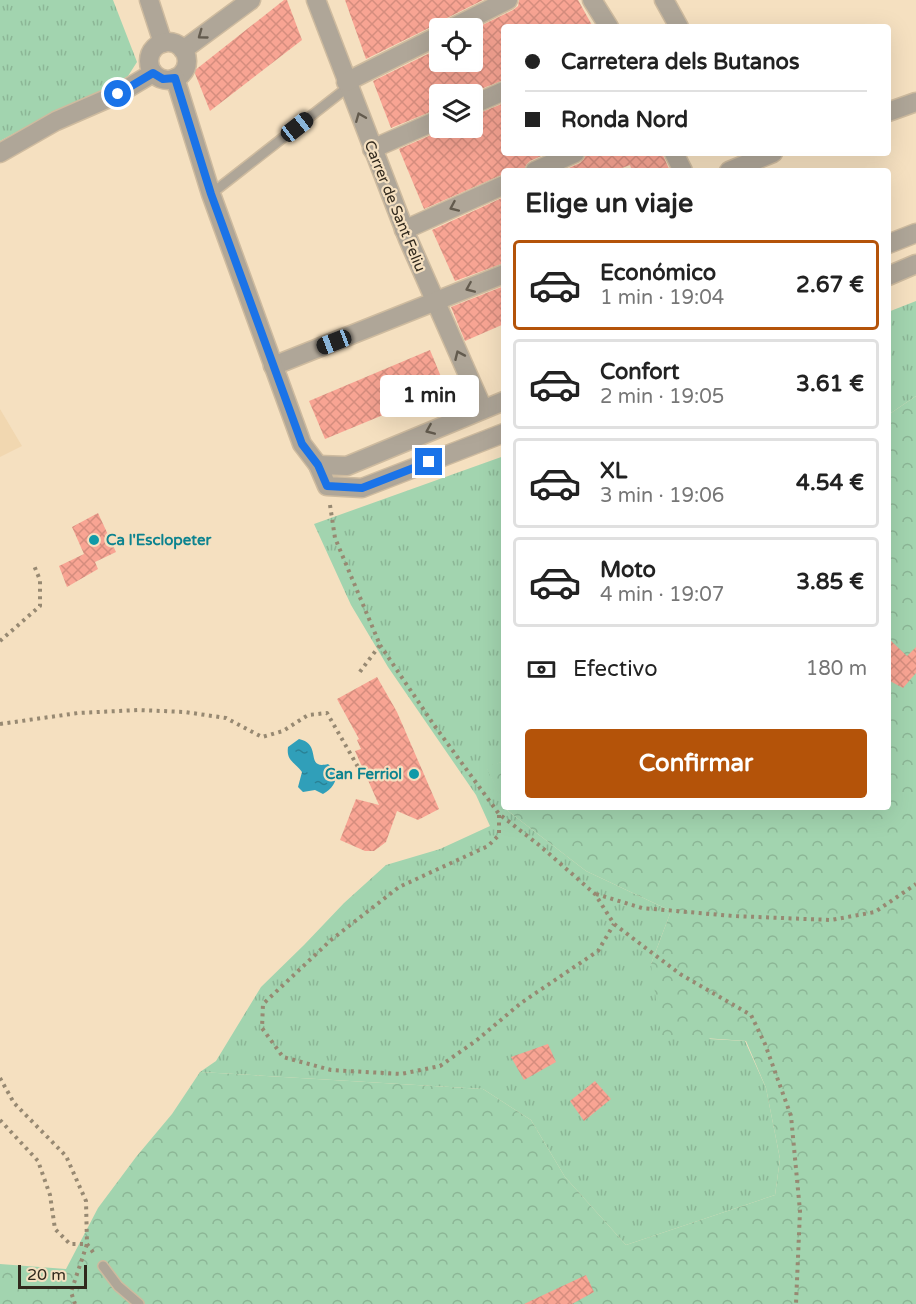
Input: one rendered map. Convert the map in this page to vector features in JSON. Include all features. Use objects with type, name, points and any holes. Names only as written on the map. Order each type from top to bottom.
[{"type":"street","points":[[149,0],[163,43]]},
{"type":"street","points":[[183,50],[251,0]]},
{"type":"street","name":"Carrer de Sant Feliu","points":[[315,0],[404,230],[483,409]]},
{"type":"street","points":[[473,18],[508,0]]},
{"type":"street","points":[[592,0],[607,24]]},
{"type":"street","points":[[664,0],[677,24]]},
{"type":"street","points":[[347,84],[429,41]]},
{"type":"street","points":[[163,43],[174,43],[183,50],[186,64],[181,74],[175,78],[163,79],[153,73],[149,62],[156,46],[163,43]]},
{"type":"street","points":[[0,153],[56,122],[118,94],[153,73]]},
{"type":"street","points":[[175,78],[211,194],[302,444],[318,465],[327,486],[362,488],[501,434]]},
{"type":"street","points":[[483,100],[501,92]]},
{"type":"street","points":[[891,111],[916,102]]},
{"type":"street","points":[[372,149],[429,124]]},
{"type":"street","points":[[542,168],[568,156]]},
{"type":"street","points":[[737,168],[766,156]]},
{"type":"street","points":[[404,230],[501,186]]},
{"type":"street","points":[[891,243],[916,233]]},
{"type":"street","points":[[891,275],[916,264]]},
{"type":"street","points":[[273,366],[501,275]]},
{"type":"street","points":[[318,465],[347,466],[501,402]]},
{"type":"lane","points":[[211,194],[347,84]]},
{"type":"lane","points":[[103,1266],[118,1286],[139,1304]]},
{"type":"path","points":[[327,486],[335,538],[380,645],[434,725],[499,814],[595,894],[614,924],[680,974],[751,1015],[765,1044],[791,1116],[800,1211],[796,1304]]},
{"type":"path","points":[[0,641],[40,606],[40,580],[33,563]]},
{"type":"path","points":[[359,673],[380,645]]},
{"type":"path","points":[[0,724],[78,713],[138,710],[185,712],[226,718],[262,737],[283,731],[308,715],[327,713],[358,767]]},
{"type":"path","points":[[499,814],[499,835],[488,846],[399,887],[331,940],[263,1004],[262,1028],[283,1057],[331,1070],[401,1074],[440,1066],[477,1040],[521,1003],[598,951],[614,924]]},
{"type":"path","points":[[595,894],[642,908],[733,916],[831,920],[875,912],[916,884]]},
{"type":"path","points":[[0,1078],[14,1103],[66,1156],[86,1201],[87,1244],[71,1292],[75,1304]]},
{"type":"path","points":[[0,1120],[38,1161],[50,1195],[55,1229],[70,1244],[87,1244]]},
{"type":"path","points":[[87,1244],[103,1266]]},
{"type":"shaded area","points":[[0,409],[22,446],[0,457]]},
{"type":"green space","points":[[0,0],[113,0],[137,62],[128,76],[105,90],[0,141]]},
{"type":"green space","points":[[916,301],[916,396],[891,413],[891,311]]},
{"type":"green space","points":[[916,396],[916,1304],[0,1304],[0,1264],[66,1269],[98,1208],[172,1114],[200,1072],[483,1089],[531,1120],[565,1177],[626,1245],[775,1195],[780,1159],[766,1088],[746,1041],[661,1035],[651,964],[671,911],[586,871],[508,810],[891,810],[891,413]]},
{"type":"green space","points":[[501,457],[501,762],[487,768],[501,797],[501,810],[508,810],[586,871],[671,911],[651,964],[710,1039],[745,1041],[766,1088],[780,1159],[775,1195],[626,1245],[565,1177],[531,1120],[483,1089],[200,1072],[216,1061],[261,987],[344,903],[386,865],[440,849],[490,826],[476,795],[388,667],[351,605],[314,524]]},
{"type":"green space","points":[[501,762],[501,798],[486,767]]},
{"type":"water","points":[[299,739],[310,746],[317,763],[328,764],[337,772],[333,785],[323,794],[315,790],[303,792],[298,787],[302,772],[290,758],[288,747]]},
{"type":"building","points":[[284,0],[287,0],[302,40],[210,111],[194,71]]},
{"type":"building","points":[[345,0],[483,0],[447,18],[429,18],[429,28],[366,59]]},
{"type":"building","points":[[519,0],[578,0],[591,24],[501,24],[501,81],[483,88],[483,84],[429,84],[429,112],[391,128],[373,81],[429,53],[429,72],[483,72],[483,25],[518,6]]},
{"type":"building","points":[[501,104],[501,156],[541,156],[530,161],[525,168],[501,168],[501,175],[424,209],[399,149],[429,136],[429,138],[483,138],[483,112]]},
{"type":"building","points":[[585,156],[663,156],[669,168],[631,168],[630,165],[622,168],[569,168],[584,159]]},
{"type":"building","points":[[501,198],[501,264],[455,281],[432,230]]},
{"type":"building","points":[[501,287],[501,325],[465,341],[451,307]]},
{"type":"building","points":[[430,350],[446,389],[325,439],[309,401]]},
{"type":"building","name":"Ca l'Esclopeter","points":[[98,513],[116,552],[95,562],[98,569],[67,587],[59,566],[84,554],[72,527]]},
{"type":"building","points":[[891,641],[907,656],[916,647],[916,673],[903,688],[891,682]]},
{"type":"building","name":"Can Ferriol","points":[[377,677],[397,712],[439,809],[418,820],[397,811],[386,842],[374,851],[365,851],[340,840],[356,799],[379,805],[355,751],[361,749],[357,740],[359,739],[337,699]]},
{"type":"building","points":[[548,1044],[556,1062],[524,1080],[511,1057]]},
{"type":"building","points":[[595,1081],[611,1099],[584,1121],[570,1101]]},
{"type":"building","points":[[586,1275],[594,1292],[572,1304],[524,1304]]},
{"type":"place","name":"Ca l'Esclopeter","points":[[94,540]]},
{"type":"place","name":"Can Ferriol","points":[[414,774]]},
{"type":"route","points":[[118,94],[153,73],[167,80],[175,78],[211,194],[302,444],[318,465],[327,486],[362,488],[429,462]]}]
